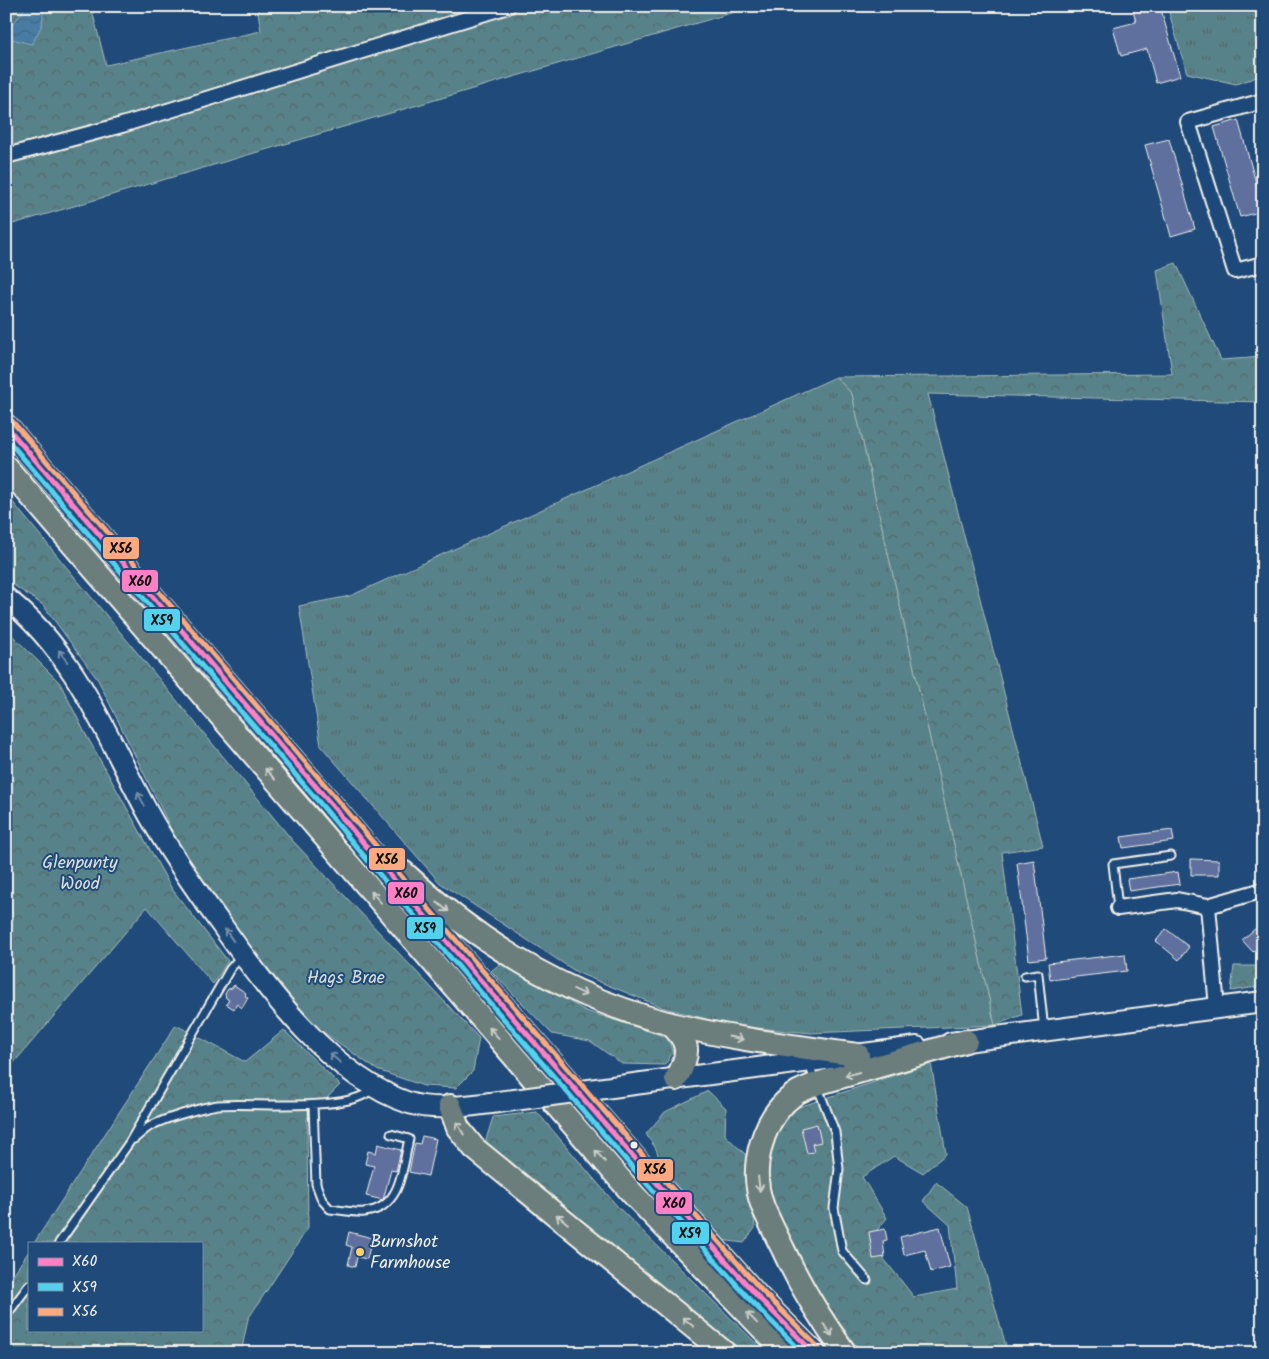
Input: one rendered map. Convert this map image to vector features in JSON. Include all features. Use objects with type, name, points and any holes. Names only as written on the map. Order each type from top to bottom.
[{"type":"main road","points":[[6,426],[411,900],[639,1163],[758,1297],[814,1353]]},
{"type":"main road","points":[[6,467],[632,1193],[786,1353]]},
{"type":"main road","points":[[330,803],[419,887],[469,928],[511,957],[551,979],[595,999],[669,1023],[806,1055],[858,1055]]},
{"type":"main road","points":[[669,1023],[680,1033],[686,1052],[684,1066],[676,1079]]},
{"type":"main road","points":[[846,1353],[822,1322],[791,1266],[763,1206],[758,1183],[758,1160],[763,1136],[785,1103],[798,1092],[816,1084],[966,1041]]},
{"type":"main road","points":[[450,1106],[458,1128],[474,1148],[726,1353]]},
{"type":"street","points":[[6,156],[122,125],[508,6]]},
{"type":"street","points":[[1263,101],[1188,122],[1235,271],[1263,264]]},
{"type":"street","points":[[6,598],[30,618],[52,642],[68,664],[165,842],[182,870],[242,955],[275,998],[294,1019],[348,1069],[374,1086],[411,1104],[450,1106],[492,1103],[676,1079],[806,1055]]},
{"type":"street","points":[[1118,908],[1177,900],[1208,906],[1263,890]]},
{"type":"street","points":[[1208,906],[1217,1008]]},
{"type":"street","points":[[858,1055],[1263,1002]]},
{"type":"lane","points":[[1118,908],[1113,864],[1170,856]]},
{"type":"lane","points":[[60,1242],[129,1143],[230,969],[242,955]]},
{"type":"lane","points":[[1025,976],[1038,974],[1044,1031]]},
{"type":"lane","points":[[806,1055],[835,1132],[838,1169],[834,1208],[842,1251],[866,1280]]},
{"type":"lane","points":[[129,1143],[149,1127],[166,1119],[217,1105],[313,1105],[356,1098],[369,1092],[374,1086]]},
{"type":"lane","points":[[313,1105],[316,1184],[322,1200],[330,1209],[365,1212],[386,1205],[397,1190],[409,1139],[391,1134]]},
{"type":"lane","points":[[6,1316],[28,1286]]},
{"type":"green space","points":[[6,6],[91,6],[106,65],[261,31],[257,6],[755,6],[6,226]]},
{"type":"green space","points":[[1167,6],[1263,6],[1263,75],[1236,84],[1187,73]]},
{"type":"green space","points":[[1176,263],[1221,360],[1263,357],[1263,402],[928,394],[1043,846],[1002,852],[1022,1015],[995,1025],[852,394],[836,377],[1172,374],[1157,270]]},
{"type":"green space","points":[[836,377],[852,394],[995,1025],[811,1033],[735,1026],[664,1008],[578,973],[440,883],[321,746],[299,606],[350,596]]},
{"type":"green space","name":"Hags Brae","points":[[6,494],[293,841],[479,1038],[473,1071],[456,1088],[424,1086],[377,1070],[309,1022],[243,937],[182,851],[98,680],[43,605],[6,580]]},
{"type":"green space","name":"Glenpunty Wood","points":[[6,629],[60,683],[84,731],[172,889],[228,961],[213,984],[147,907],[6,1072]]},
{"type":"green space","points":[[501,963],[586,1011],[667,1037],[673,1052],[665,1065],[622,1064],[590,1041],[552,1034],[491,971]]},
{"type":"green space","points":[[1234,966],[1263,966],[1263,986],[1231,991]]},
{"type":"green space","points":[[176,1025],[245,1062],[284,1030],[340,1085],[307,1118],[308,1228],[248,1319],[241,1353],[6,1353],[6,1285],[28,1252],[28,1332],[202,1332],[202,1242],[35,1242]]},
{"type":"green space","points":[[931,1063],[946,1154],[923,1173],[894,1156],[862,1177],[887,1218],[869,1240],[914,1297],[957,1289],[950,1225],[923,1201],[936,1182],[967,1207],[1008,1353],[861,1353],[796,1261],[765,1198],[763,1163],[773,1130],[793,1109]]},
{"type":"green space","points":[[708,1091],[726,1108],[725,1135],[746,1155],[755,1228],[744,1243],[721,1240],[667,1181],[656,1149],[646,1134],[665,1112]]},
{"type":"green space","points":[[537,1112],[618,1207],[766,1353],[738,1353],[484,1146],[493,1117]]},
{"type":"water","points":[[26,6],[44,6],[42,25],[32,44],[12,39],[7,28],[15,22]]},
{"type":"building","points":[[1132,6],[1160,6],[1180,76],[1156,83],[1147,49],[1121,56],[1113,28],[1136,22]]},
{"type":"building","points":[[1238,120],[1263,207],[1263,211],[1240,217],[1214,127]]},
{"type":"building","points":[[1169,139],[1195,229],[1171,236],[1145,145]]},
{"type":"building","points":[[1172,830],[1174,841],[1123,848],[1121,837]]},
{"type":"building","points":[[1191,859],[1219,860],[1219,875],[1191,875]]},
{"type":"building","points":[[1034,860],[1046,958],[1029,960],[1017,863]]},
{"type":"building","points":[[1178,872],[1180,884],[1129,891],[1127,879]]},
{"type":"building","points":[[1263,922],[1263,942],[1253,952],[1242,940]]},
{"type":"building","points":[[1166,929],[1189,947],[1179,960],[1156,941]]},
{"type":"building","points":[[1125,954],[1127,971],[1050,980],[1048,963]]},
{"type":"building","points":[[234,985],[246,993],[245,996],[248,998],[242,1008],[237,1004],[234,1009],[226,1004],[229,1000],[225,994]]},
{"type":"building","points":[[817,1124],[821,1142],[812,1144],[814,1152],[807,1153],[801,1128]]},
{"type":"building","points":[[422,1136],[436,1139],[428,1176],[409,1172],[415,1143],[420,1144]]},
{"type":"building","points":[[378,1144],[401,1150],[396,1171],[391,1170],[383,1200],[366,1196],[374,1166],[365,1164],[368,1151],[376,1153]]},
{"type":"building","points":[[940,1227],[950,1267],[931,1272],[925,1250],[904,1255],[900,1237]]},
{"type":"building","points":[[885,1229],[887,1240],[883,1241],[885,1257],[873,1259],[869,1232]]},
{"type":"building","name":"Burnshot Farmhouse","points":[[349,1232],[372,1238],[367,1259],[357,1257],[355,1267],[348,1265],[352,1247],[346,1245]]},
{"type":"transit line","name":"X56","points":[[12,421],[417,895],[645,1158],[763,1292],[819,1348]]},
{"type":"transit line","name":"X60","points":[[6,426],[411,900],[639,1163],[758,1297],[814,1353]]},
{"type":"transit line","name":"X59","points":[[6,438],[405,905],[633,1168],[752,1302],[803,1353]]},
{"type":"place","name":"Burnshot Farmhouse","points":[[360,1252]]}]
